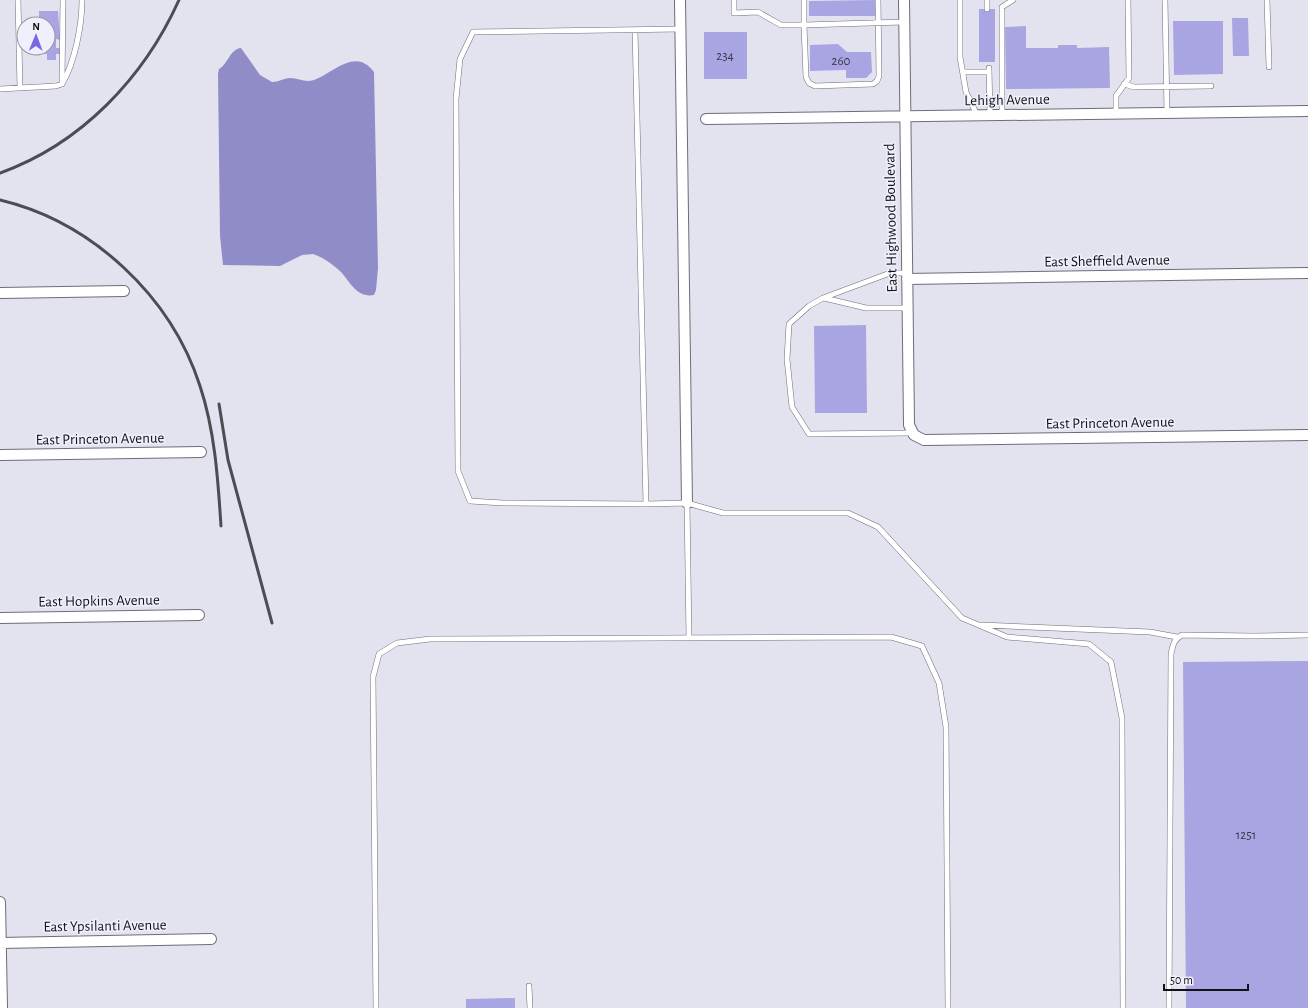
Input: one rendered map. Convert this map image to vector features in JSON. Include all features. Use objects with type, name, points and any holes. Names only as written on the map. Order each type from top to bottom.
[{"type":"street","points":[[680,0],[687,503]]},
{"type":"street","name":"East Highwood Boulevard","points":[[904,0],[909,425],[913,434]]},
{"type":"street","name":"Lehigh Avenue","points":[[706,119],[1308,111]]},
{"type":"street","name":"East Sheffield Avenue","points":[[907,276],[1308,273]]},
{"type":"street","points":[[0,293],[124,291]]},
{"type":"street","name":"East Princeton Avenue","points":[[913,434],[924,440],[1308,435]]},
{"type":"street","name":"East Princeton Avenue","points":[[0,455],[201,452]]},
{"type":"street","name":"East Hopkins Avenue","points":[[0,618],[199,615]]},
{"type":"street","points":[[0,902],[2,1008]]},
{"type":"street","name":"East Ypsilanti Avenue","points":[[0,943],[211,939]]},
{"type":"lane","points":[[18,0],[20,88]]},
{"type":"lane","points":[[62,84],[63,0]]},
{"type":"lane","points":[[0,89],[56,86],[62,84],[70,65],[82,20],[82,0]]},
{"type":"lane","points":[[734,0],[734,12],[758,12],[781,25],[904,22]]},
{"type":"lane","points":[[804,0],[806,76],[809,83],[815,86],[873,84],[877,81],[879,76],[878,0]]},
{"type":"lane","points":[[960,0],[960,57],[966,92],[977,115]]},
{"type":"lane","points":[[987,0],[987,8]]},
{"type":"lane","points":[[1002,115],[1002,7],[1013,0]]},
{"type":"lane","points":[[1116,113],[1116,96],[1129,78],[1128,0]]},
{"type":"lane","points":[[1165,0],[1167,113]]},
{"type":"lane","points":[[1267,0],[1269,67]]},
{"type":"lane","points":[[680,29],[473,32],[460,59],[456,99],[458,471],[470,501],[503,504],[687,503],[723,513],[848,513],[878,526],[962,618],[1007,637],[1089,644],[1111,662],[1122,718],[1123,1008]]},
{"type":"lane","points":[[635,30],[646,504]]},
{"type":"lane","points":[[963,72],[989,70],[990,115]]},
{"type":"lane","points":[[1124,84],[1134,87],[1211,86]]},
{"type":"lane","points":[[907,276],[890,273],[823,298],[809,306],[789,324],[787,359],[792,407],[809,434],[913,434]]},
{"type":"lane","points":[[823,298],[866,308],[908,308]]},
{"type":"lane","points":[[687,503],[689,638]]},
{"type":"lane","points":[[978,625],[1150,632],[1177,637],[1182,635],[1253,636],[1308,634]]},
{"type":"lane","points":[[376,1008],[373,677],[379,654],[397,643],[430,639],[891,637],[922,646],[939,683],[946,727],[948,1008]]},
{"type":"lane","points":[[1169,1008],[1171,654],[1173,644],[1177,637]]},
{"type":"lane","points":[[529,986],[530,1008]]},
{"type":"shaded area","points":[[241,48],[260,75],[272,82],[290,78],[308,81],[314,80],[344,64],[352,62],[359,62],[367,65],[374,72],[378,268],[376,290],[374,295],[359,292],[336,268],[325,259],[313,254],[302,255],[280,266],[223,265],[220,236],[218,74],[219,69],[225,64],[234,51]]},
{"type":"building","points":[[876,0],[876,16],[809,16],[809,1]]},
{"type":"building","points":[[979,9],[995,9],[995,62],[979,62]]},
{"type":"building","points":[[39,11],[58,11],[60,40],[56,39],[56,16],[39,16]]},
{"type":"building","points":[[1232,18],[1248,18],[1249,56],[1233,56]]},
{"type":"building","points":[[1173,21],[1223,21],[1223,74],[1174,75]]},
{"type":"building","points":[[1026,26],[1026,48],[1058,48],[1058,45],[1077,45],[1077,48],[1109,47],[1110,88],[1006,89],[1005,27]]},
{"type":"building","points":[[704,32],[747,32],[747,79],[704,79]]},
{"type":"building","points":[[838,44],[847,52],[871,52],[872,72],[866,78],[846,78],[846,70],[810,71],[810,45]]},
{"type":"building","points":[[56,48],[60,48],[60,54],[56,54]]},
{"type":"building","points":[[47,56],[56,56],[56,60],[47,60]]},
{"type":"building","points":[[866,325],[867,413],[815,413],[814,326]]},
{"type":"building","points":[[1308,661],[1308,1008],[1186,1008],[1183,662]]},
{"type":"building","points":[[515,998],[515,1008],[466,1008],[466,999]]},
{"type":"railway","points":[[0,173],[30,160],[57,145],[83,126],[107,105],[148,56],[165,29],[179,0]]},
{"type":"railway","points":[[0,200],[34,211],[66,226],[96,245],[124,268],[148,293],[169,322],[187,353],[205,403],[215,456],[221,526]]},
{"type":"railway","points":[[219,404],[228,460],[272,623]]}]
